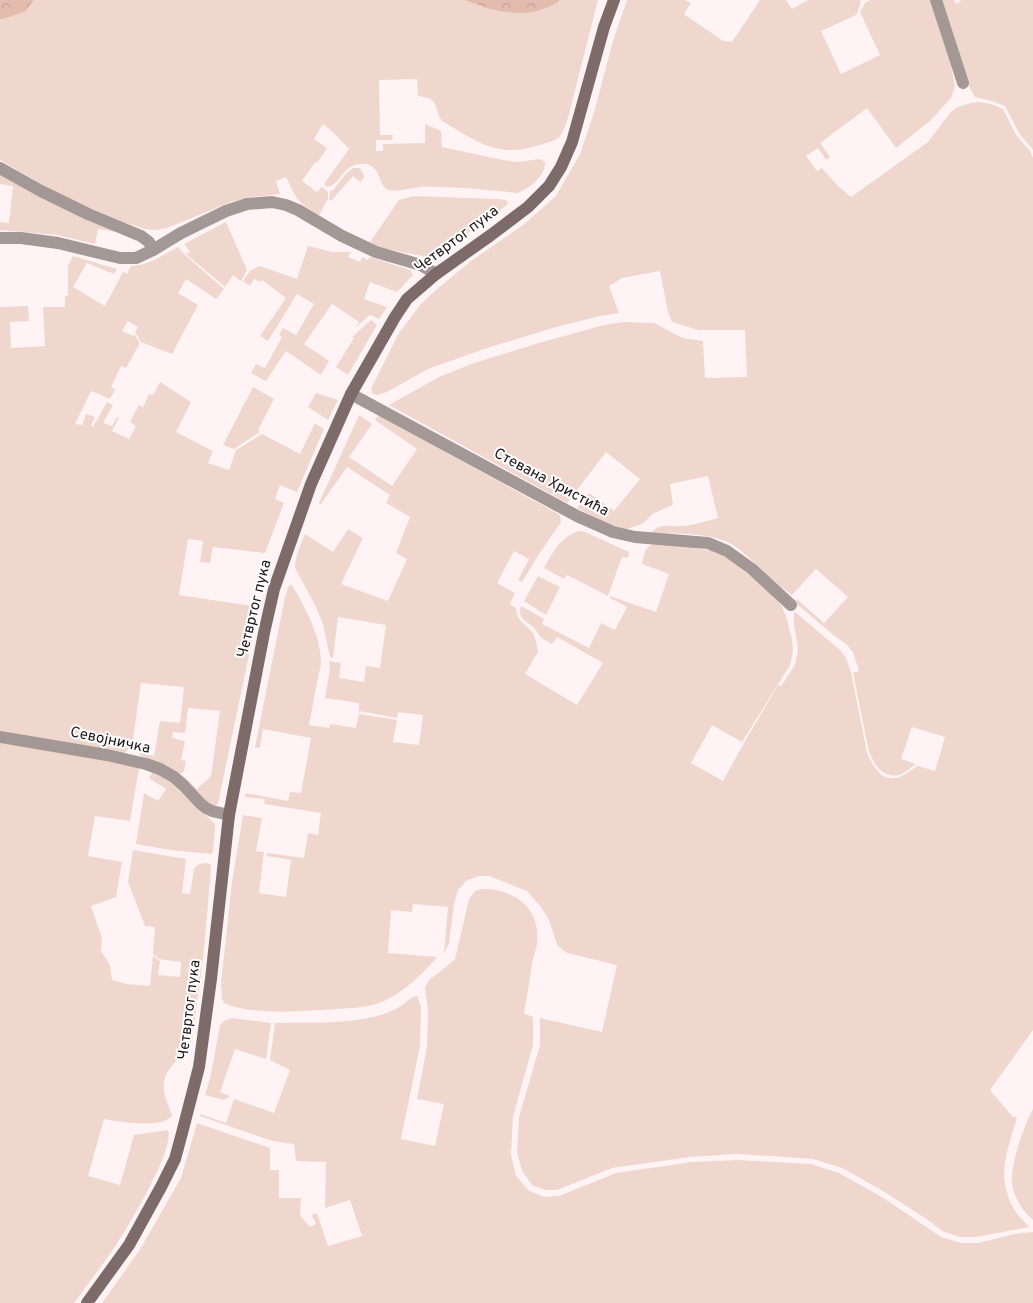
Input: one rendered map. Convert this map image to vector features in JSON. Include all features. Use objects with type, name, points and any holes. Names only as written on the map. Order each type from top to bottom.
[{"type":"street","name":"Четвртог пука","points":[[87,1303],[129,1245],[175,1159],[199,1067],[211,979],[229,815],[264,633],[274,589],[311,484],[352,394],[407,299],[436,274],[528,207],[549,186],[572,142],[604,27],[614,0]]},
{"type":"street","points":[[936,0],[963,83]]},
{"type":"street","points":[[0,168],[88,214],[141,236],[149,242],[153,250]]},
{"type":"street","points":[[0,238],[58,242],[120,258],[136,258],[226,211],[247,204],[272,202],[286,204],[342,236],[376,252],[420,265],[436,274]]},
{"type":"street","name":"Стевана Христића","points":[[352,394],[577,516],[612,532],[635,537],[708,543],[727,551],[752,569],[791,605]]},
{"type":"street","name":"Севојничка","points":[[0,737],[107,755],[146,764],[174,777],[206,808],[229,815]]},
{"type":"shaded area","points":[[34,0],[464,0],[483,7],[558,2],[560,0],[598,0],[568,118],[561,134],[553,141],[525,149],[512,150],[488,146],[477,142],[442,121],[432,101],[418,96],[417,79],[379,80],[380,135],[393,135],[392,140],[376,140],[376,151],[383,151],[383,144],[425,143],[425,124],[441,131],[442,147],[503,160],[517,162],[540,159],[545,162],[545,167],[540,177],[522,191],[517,193],[468,188],[432,187],[389,190],[382,184],[376,170],[367,164],[354,165],[345,171],[336,183],[327,187],[324,184],[349,149],[323,124],[314,139],[327,148],[302,181],[317,192],[322,187],[328,192],[328,199],[319,215],[306,207],[298,199],[286,177],[276,181],[280,194],[246,198],[231,202],[167,228],[155,230],[145,229],[120,221],[69,200],[0,160],[0,19],[25,12]]},
{"type":"shaded area","points":[[627,0],[684,0],[691,3],[684,14],[723,41],[732,42],[760,0],[786,0],[792,9],[808,0],[860,0],[861,3],[856,15],[821,31],[841,74],[880,55],[860,12],[865,3],[870,0],[930,0],[951,66],[955,87],[951,98],[931,120],[896,148],[867,108],[820,143],[830,157],[826,160],[818,148],[806,156],[817,171],[822,168],[851,197],[928,142],[950,113],[958,107],[979,102],[1003,109],[1016,135],[1030,151],[1033,158],[1033,1030],[990,1090],[1013,1117],[1017,1117],[1005,1163],[1005,1185],[1014,1209],[1029,1227],[976,1237],[960,1237],[942,1231],[883,1191],[842,1168],[813,1159],[736,1154],[690,1157],[612,1168],[557,1190],[545,1190],[532,1185],[522,1171],[517,1152],[519,1117],[540,1045],[540,1018],[602,1032],[617,965],[567,953],[557,945],[549,920],[527,891],[489,876],[479,876],[466,881],[458,890],[454,904],[449,944],[444,953],[448,907],[413,904],[412,912],[391,910],[388,953],[437,957],[413,982],[399,993],[384,1001],[360,1007],[278,1012],[236,1007],[224,1003],[222,998],[221,984],[232,882],[243,815],[262,818],[256,851],[264,852],[259,893],[286,897],[291,860],[267,856],[267,853],[304,858],[308,833],[318,835],[321,813],[264,804],[265,799],[245,797],[246,793],[288,801],[290,792],[301,793],[311,738],[263,729],[260,748],[255,747],[285,597],[290,585],[292,585],[307,612],[315,631],[320,651],[321,666],[309,725],[329,728],[330,724],[356,728],[359,714],[397,720],[393,742],[419,745],[423,715],[398,712],[397,718],[359,711],[359,703],[325,698],[330,668],[329,661],[341,663],[339,678],[364,682],[366,666],[380,668],[386,625],[338,617],[333,658],[330,657],[323,624],[295,568],[297,555],[305,534],[333,552],[348,529],[363,538],[341,584],[388,601],[407,559],[396,553],[410,517],[386,503],[390,495],[347,467],[321,504],[319,503],[359,415],[372,424],[349,457],[392,486],[417,449],[375,420],[380,416],[560,515],[561,522],[522,582],[518,580],[529,559],[514,551],[497,583],[515,593],[510,604],[516,608],[520,619],[532,632],[535,639],[538,652],[525,674],[577,705],[603,663],[557,637],[552,644],[543,639],[523,619],[520,614],[521,606],[544,619],[542,624],[589,648],[601,623],[615,630],[627,607],[610,598],[610,596],[656,612],[669,574],[642,564],[645,551],[651,545],[690,547],[712,551],[729,559],[763,586],[781,605],[792,639],[793,652],[790,665],[742,742],[712,725],[691,763],[723,781],[778,685],[781,686],[795,665],[798,649],[794,611],[841,651],[846,658],[851,672],[867,753],[875,768],[888,778],[900,777],[918,766],[935,771],[945,737],[912,727],[901,759],[916,764],[901,774],[893,776],[880,770],[874,761],[869,752],[853,673],[859,671],[853,652],[846,644],[794,602],[797,599],[824,623],[848,597],[816,569],[792,595],[733,545],[724,541],[693,534],[650,534],[661,526],[696,524],[718,518],[708,476],[670,484],[673,505],[654,513],[642,524],[621,531],[577,508],[589,493],[614,511],[640,479],[606,452],[567,503],[389,405],[439,377],[471,364],[604,325],[623,322],[654,323],[683,338],[703,341],[705,378],[747,377],[745,330],[698,330],[672,322],[668,312],[660,271],[622,278],[609,286],[619,313],[556,327],[484,349],[428,369],[378,395],[373,394],[371,389],[399,333],[420,305],[471,261],[523,225],[556,196],[580,154]]},
{"type":"shaded area","points":[[941,0],[954,0],[956,4],[962,0],[1033,0],[1033,150],[1019,133],[1005,106],[975,97],[966,79]]},
{"type":"shaded area","points":[[353,168],[360,168],[364,176],[363,179],[360,182],[353,176],[331,201],[329,200],[330,191]]},
{"type":"shaded area","points":[[0,172],[115,232],[98,229],[95,244],[57,235],[0,230],[0,222],[9,223],[13,186],[0,184]]},
{"type":"shaded area","points":[[414,196],[497,199],[508,202],[507,205],[438,255],[428,257],[381,248],[370,242],[399,200]]},
{"type":"shaded area","points":[[226,222],[247,270],[241,281],[233,275],[225,287],[186,254],[190,252],[184,244]]},
{"type":"shaded area","points":[[308,246],[333,252],[351,252],[348,257],[360,262],[362,257],[368,260],[370,257],[410,270],[413,275],[397,292],[370,282],[364,299],[387,307],[379,319],[370,315],[356,327],[359,322],[332,304],[304,344],[329,361],[321,375],[286,351],[266,381],[251,373],[256,364],[265,368],[282,337],[279,335],[283,328],[296,335],[314,304],[297,294],[268,341],[260,336],[286,298],[262,280],[260,282],[254,279],[250,286],[243,281],[250,271],[260,266],[297,279]]},
{"type":"shaded area","points":[[178,247],[224,289],[216,299],[186,279],[178,293],[198,305],[172,354],[141,342],[135,332],[138,327],[128,321],[122,331],[133,336],[134,334],[140,343],[126,368],[121,366],[111,387],[115,390],[110,399],[91,391],[75,424],[82,425],[86,414],[95,417],[91,426],[93,427],[107,402],[113,405],[103,423],[112,426],[117,417],[119,418],[112,431],[129,439],[136,426],[130,422],[139,405],[143,407],[149,394],[153,395],[160,382],[191,402],[176,432],[213,451],[208,463],[229,470],[236,450],[262,434],[300,454],[315,423],[324,429],[297,492],[280,485],[275,499],[284,503],[265,553],[213,547],[210,563],[200,562],[203,541],[188,539],[179,595],[259,607],[218,804],[214,806],[206,802],[180,776],[182,775],[197,789],[211,776],[220,711],[188,708],[185,733],[173,732],[172,738],[185,741],[181,760],[186,761],[184,771],[179,775],[141,756],[135,749],[139,749],[139,753],[154,756],[160,721],[180,723],[184,687],[141,683],[132,746],[123,754],[0,733],[0,307],[28,306],[29,321],[10,322],[11,348],[45,346],[43,307],[65,307],[65,296],[68,295],[68,266],[73,256],[117,269],[114,274],[87,263],[73,287],[105,306],[123,272],[127,274],[131,266],[150,262]]},
{"type":"shaded area","points":[[371,320],[377,325],[348,375],[336,367],[354,338],[352,337]]},
{"type":"shaded area","points":[[253,387],[274,399],[258,430],[260,432],[234,449],[223,445]]},
{"type":"shaded area","points":[[316,393],[338,400],[328,420],[308,407]]},
{"type":"shaded area","points":[[579,531],[629,552],[628,558],[622,557],[608,596],[567,575],[564,579],[544,568],[562,541]]},
{"type":"shaded area","points":[[538,576],[560,587],[546,615],[524,601]]},
{"type":"shaded area","points":[[0,742],[115,761],[139,768],[130,821],[95,816],[88,856],[122,862],[116,897],[91,906],[102,938],[101,951],[110,965],[112,980],[126,984],[150,986],[153,956],[160,961],[158,975],[180,977],[181,962],[159,959],[153,954],[155,927],[145,926],[128,882],[133,850],[186,859],[182,893],[190,894],[194,869],[196,867],[204,863],[211,865],[204,950],[192,1040],[170,1069],[164,1081],[165,1096],[172,1116],[167,1120],[150,1123],[130,1123],[104,1119],[88,1176],[120,1185],[134,1135],[168,1130],[165,1152],[144,1198],[123,1234],[74,1303],[0,1303]]},
{"type":"shaded area","points":[[152,772],[164,776],[215,824],[213,852],[211,854],[136,844],[144,793],[158,801],[166,789],[149,778]]},
{"type":"shaded area","points":[[483,889],[509,894],[525,904],[533,916],[537,930],[537,944],[524,1013],[533,1017],[533,1045],[513,1117],[511,1155],[516,1176],[529,1191],[545,1197],[559,1196],[616,1173],[692,1162],[738,1160],[811,1164],[839,1173],[882,1197],[941,1237],[961,1243],[978,1243],[1014,1234],[1033,1232],[1033,1303],[102,1303],[139,1251],[181,1178],[197,1123],[270,1148],[270,1170],[279,1170],[279,1198],[301,1198],[300,1215],[310,1227],[316,1224],[312,1216],[317,1213],[328,1246],[362,1236],[350,1200],[325,1208],[326,1162],[296,1161],[294,1144],[272,1141],[200,1116],[200,1114],[226,1123],[234,1099],[274,1113],[290,1070],[270,1060],[275,1023],[330,1022],[371,1018],[401,1006],[417,996],[421,1007],[420,1046],[401,1139],[435,1146],[444,1104],[417,1099],[427,1047],[428,1010],[425,988],[429,980],[455,959],[469,899],[475,891]]},
{"type":"shaded area","points":[[232,1018],[271,1023],[266,1059],[235,1049],[220,1092],[230,1096],[224,1100],[205,1095],[220,1025]]},
{"type":"shaded area","points":[[1033,1109],[1033,1220],[1016,1198],[1012,1175],[1018,1145]]},
{"type":"green space","points":[[0,0],[34,0],[25,12],[0,19]]},
{"type":"green space","points":[[464,0],[560,0],[540,10],[511,13]]}]
